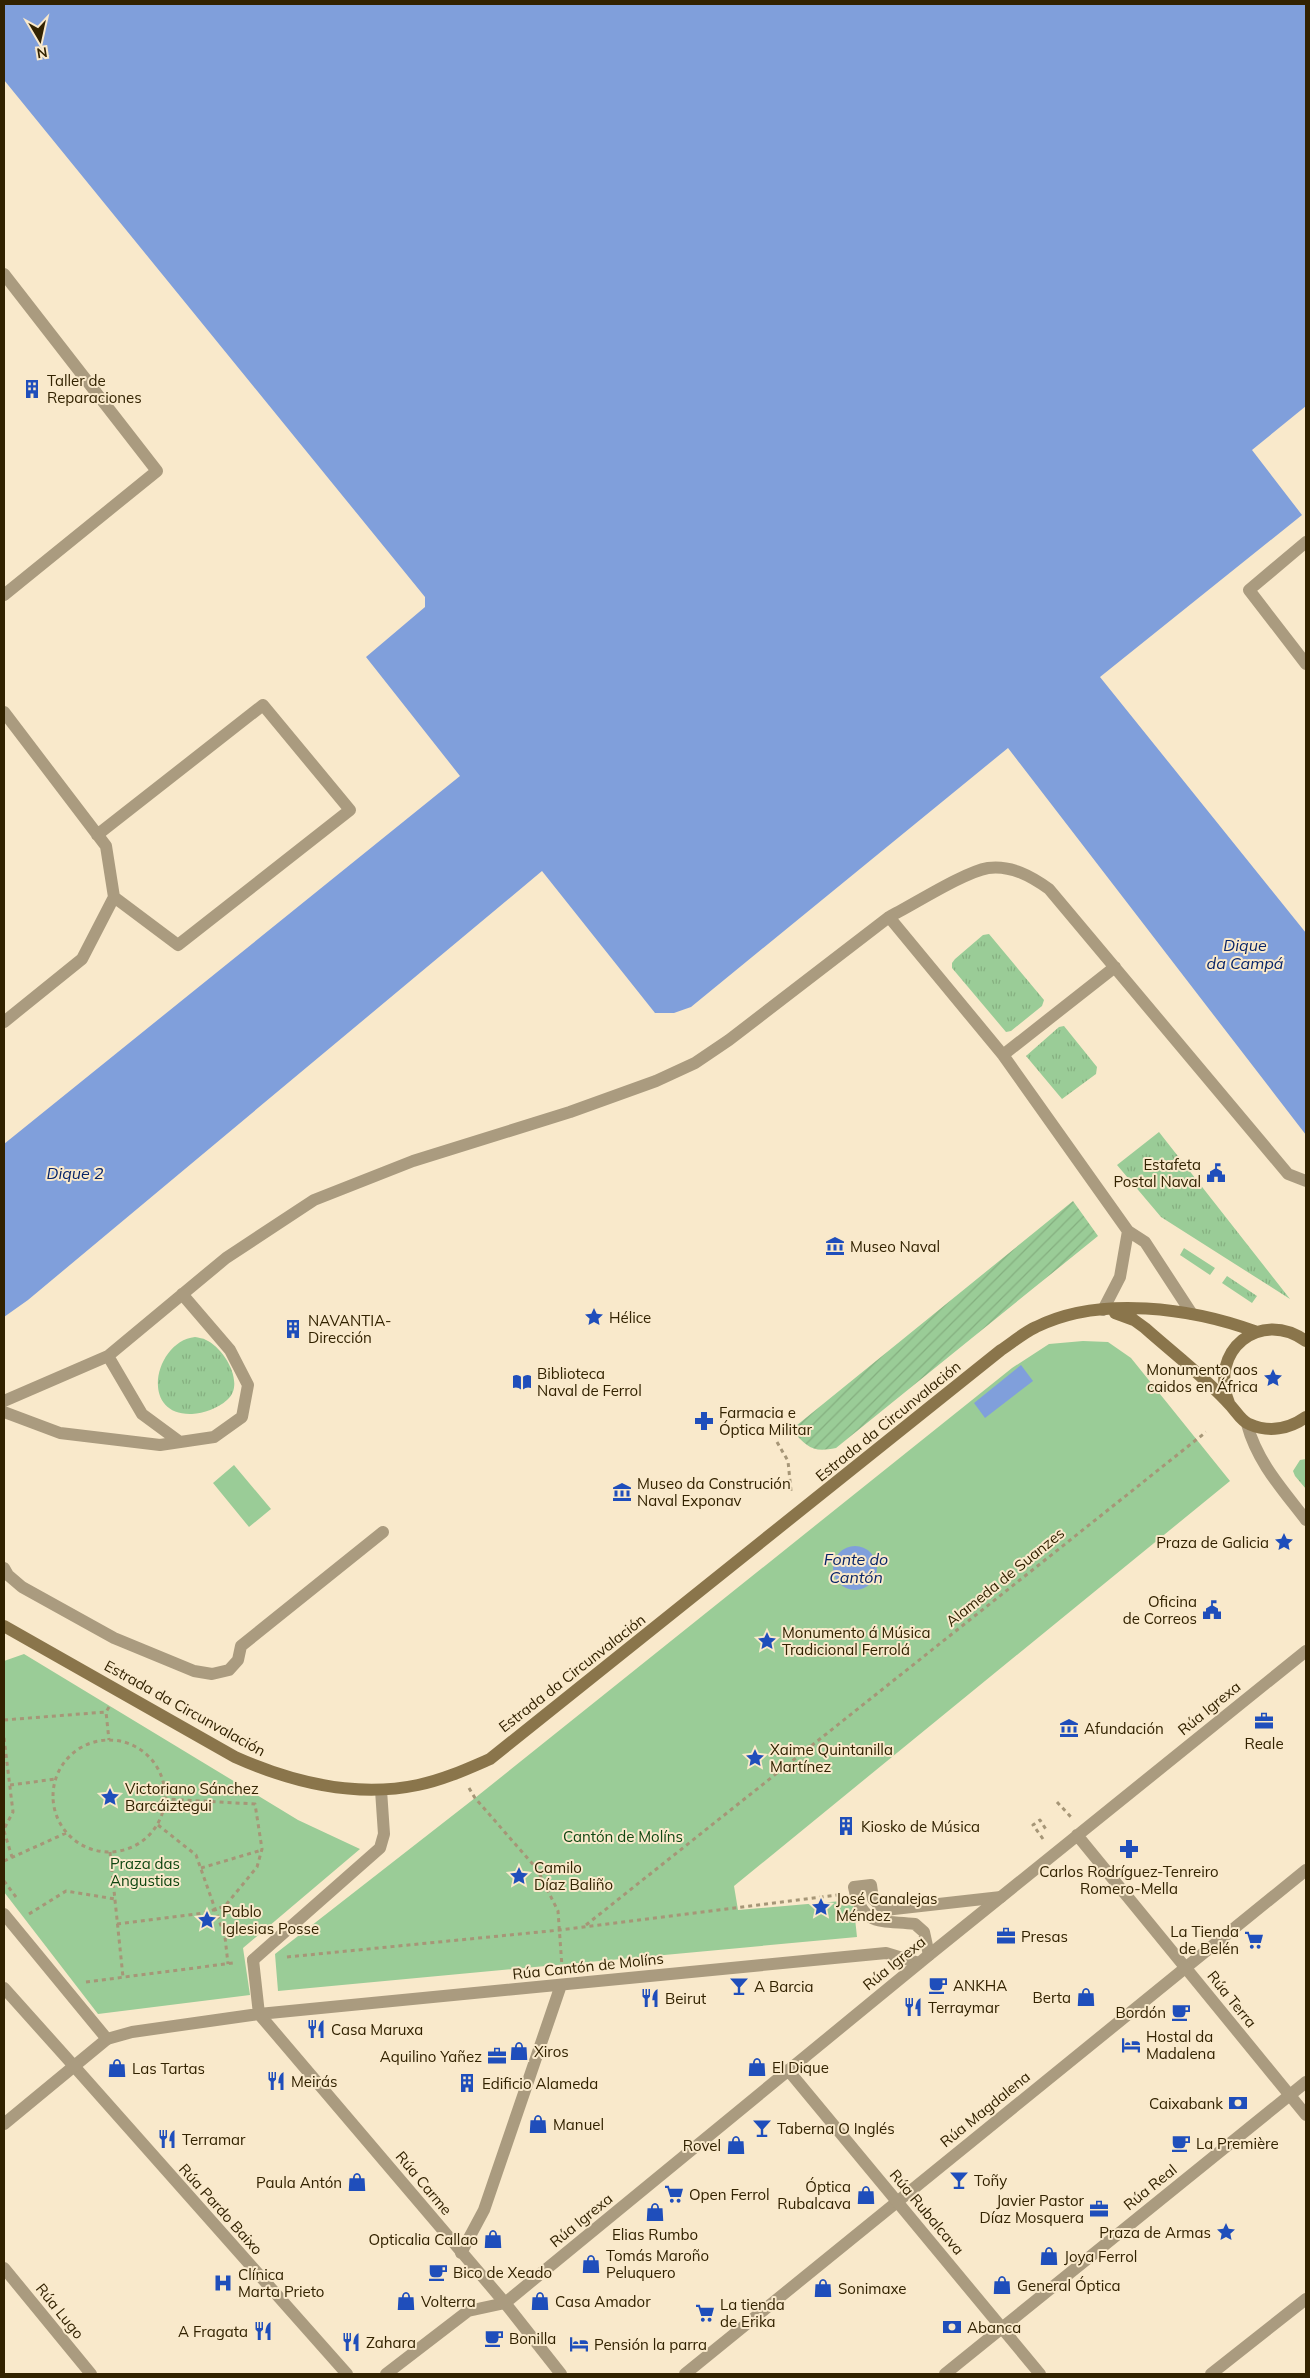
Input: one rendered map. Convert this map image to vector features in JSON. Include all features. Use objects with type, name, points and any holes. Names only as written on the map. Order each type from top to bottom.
[{"type":"main road","name":"Estrada da Circunvalación","points":[[5,1627],[263,1770],[344,1789],[381,1790],[418,1785],[459,1773],[490,1759],[1001,1350],[1035,1327],[1060,1317],[1103,1310],[1158,1309],[1218,1320],[1257,1332]]},
{"type":"main road","points":[[1103,1310],[1134,1320],[1230,1405],[1247,1424],[1263,1428],[1280,1429],[1296,1424],[1306,1417]]},
{"type":"main road","points":[[1230,1405],[1223,1379],[1226,1364],[1238,1345],[1257,1332],[1270,1329],[1285,1330],[1303,1337]]},
{"type":"street","points":[[4,274],[157,470],[4,595]]},
{"type":"street","points":[[1306,542],[1249,590],[1306,664]]},
{"type":"street","points":[[97,834],[263,705],[350,810],[178,945],[114,897]]},
{"type":"street","points":[[4,712],[106,846],[114,897],[82,959],[4,1022]]},
{"type":"street","points":[[4,1401],[108,1356],[226,1258],[314,1200],[413,1161],[570,1112],[656,1081],[695,1063],[729,1040],[889,917],[970,874],[988,868],[1009,869],[1032,877],[1048,889],[1288,1174],[1306,1181]]},
{"type":"street","points":[[889,917],[1003,1055],[1128,1231],[1145,1242],[1192,1314]]},
{"type":"street","points":[[1003,1055],[1115,967]]},
{"type":"street","points":[[1103,1310],[1120,1277],[1128,1231]]},
{"type":"street","points":[[4,1412],[60,1433],[160,1445],[214,1437],[242,1418],[248,1385],[230,1350],[182,1294]]},
{"type":"street","points":[[108,1356],[142,1414],[180,1442]]},
{"type":"street","points":[[1247,1424],[1252,1444],[1264,1465],[1306,1520]]},
{"type":"street","points":[[4,1568],[8,1576],[22,1587],[114,1638],[194,1671],[212,1674],[229,1670],[238,1660],[240,1646],[383,1532]]},
{"type":"street","name":"Rúa Igrexa","points":[[505,2303],[1076,1835],[1306,1651]]},
{"type":"street","points":[[4,2124],[73,2065],[107,2039],[132,2032],[260,2014],[253,1960],[380,1848],[384,1834],[381,1790]]},
{"type":"street","name":"Rúa Terra","points":[[1076,1835],[1306,2115]]},
{"type":"street","name":"Rúa Magdalena","points":[[685,2374],[1306,1870]]},
{"type":"street","points":[[924,1959],[924,1932],[915,1924],[888,1924],[874,1921],[866,1915],[857,1901],[854,1888],[872,1885],[873,1899],[885,1910],[1001,1897]]},
{"type":"street","points":[[4,1914],[107,2039]]},
{"type":"street","name":"Rúa Cantón de Molíns","points":[[260,2014],[886,1953],[924,1959]]},
{"type":"street","points":[[461,2253],[484,2210],[561,1985]]},
{"type":"street","points":[[4,1988],[73,2065]]},
{"type":"street","name":"Rúa Carme","points":[[260,2014],[505,2303],[561,2374]]},
{"type":"street","name":"Rúa Pardo Baixo","points":[[73,2065],[347,2374]]},
{"type":"street","name":"Rúa Rubalcava","points":[[788,2070],[1040,2374]]},
{"type":"street","name":"Rúa Real","points":[[945,2374],[1306,2082]]},
{"type":"street","name":"Rúa Lugo","points":[[4,2268],[91,2374]]},
{"type":"street","points":[[1211,2374],[1306,2299]]},
{"type":"street","points":[[386,2374],[468,2311],[505,2303]]},
{"type":"path","name":"Alameda de Suanzes","points":[[585,1927],[1206,1432]]},
{"type":"path","points":[[777,1442],[788,1461],[790,1491]]},
{"type":"path","points":[[109,1740],[106,1712],[118,1690]]},
{"type":"path","points":[[4,1720],[106,1712]]},
{"type":"path","points":[[4,1738],[13,1812],[4,1830],[12,1858]]},
{"type":"path","points":[[109,1740],[134,1746],[154,1762],[165,1786],[166,1799],[158,1824],[149,1836],[138,1845],[125,1850],[110,1852],[86,1848],[66,1833],[55,1813],[53,1790],[56,1779],[70,1755],[82,1747],[95,1742],[109,1740]]},
{"type":"path","points":[[459,1773],[475,1798],[537,1869],[558,1911],[561,1985]]},
{"type":"path","points":[[10,1785],[56,1779]]},
{"type":"path","points":[[118,1924],[204,1913],[226,1906],[257,1867],[262,1850],[255,1804],[166,1799]]},
{"type":"path","points":[[1041,1835],[1033,1825],[1040,1820],[1048,1830]]},
{"type":"path","points":[[158,1824],[196,1855],[225,1937],[228,1964]]},
{"type":"path","points":[[4,1861],[66,1833]]},
{"type":"path","points":[[201,1868],[262,1850]]},
{"type":"path","points":[[110,1852],[123,1977]]},
{"type":"path","points":[[4,1881],[19,1901]]},
{"type":"path","points":[[83,1982],[253,1960],[585,1927],[837,1895],[836,1890]]},
{"type":"path","points":[[29,1914],[66,1891],[115,1899]]},
{"type":"path","points":[[24,1908],[35,1921]]},
{"type":"green space","points":[[989,934],[1044,1000],[1042,1006],[1011,1031],[1006,1032],[952,968],[952,963],[955,959],[983,935]]},
{"type":"green space","points":[[1064,1026],[1097,1067],[1096,1074],[1062,1099],[1026,1056],[1059,1027]]},
{"type":"green space","points":[[1159,1132],[1290,1299],[1161,1217],[1117,1165]]},
{"type":"green space","points":[[1073,1201],[1098,1236],[836,1448],[821,1450],[811,1447],[791,1430]]},
{"type":"green space","points":[[1184,1248],[1215,1268],[1210,1275],[1180,1255]]},
{"type":"green space","points":[[1227,1276],[1257,1296],[1252,1303],[1222,1283]]},
{"type":"green space","points":[[195,1337],[204,1339],[220,1350],[230,1367],[234,1385],[232,1393],[223,1403],[206,1412],[192,1414],[175,1411],[164,1403],[159,1392],[158,1378],[162,1364],[170,1351],[181,1342]]},
{"type":"green space","name":"Cantón de Molíns","points":[[1083,1341],[1108,1342],[1131,1358],[1230,1481],[734,1886],[738,1910],[853,1900],[857,1937],[278,1991],[275,1954],[475,1798],[1012,1368],[1049,1344]]},
{"type":"green space","points":[[1306,1459],[1306,1489],[1293,1471],[1300,1460]]},
{"type":"green space","points":[[234,1465],[271,1509],[249,1527],[213,1483]]},
{"type":"green space","name":"Praza das Angustias","points":[[24,1654],[298,1820],[360,1849],[243,1948],[250,1995],[98,2014],[4,1892],[4,1661]]},
{"type":"water","points":[[4,4],[1306,4],[1306,406],[1252,450],[1302,515],[1100,677],[1306,933],[1306,1135],[1008,748],[691,1007],[674,1013],[655,1013],[542,871],[28,1300],[4,1317],[4,1144],[460,776],[366,657],[425,607],[425,597],[4,80]]},
{"type":"water","points":[[1021,1365],[1033,1381],[985,1418],[974,1403]]},
{"type":"water","name":"Fonte do Cantón","points":[[855,1546],[867,1550],[873,1556],[877,1568],[873,1580],[867,1586],[855,1590],[843,1586],[837,1580],[833,1568],[837,1556],[843,1550]]},
{"type":"place","name":"Taller de Reparaciones","points":[[32,389]]},
{"type":"place","name":"Estafeta Postal Naval","points":[[1216,1173]]},
{"type":"place","name":"Museo Naval","points":[[835,1246]]},
{"type":"place","name":"Hélice","points":[[594,1317]]},
{"type":"place","name":"NAVANTIA- Dirección","points":[[293,1329]]},
{"type":"place","name":"Monumento aos caidos en África","points":[[1273,1378]]},
{"type":"place","name":"Biblioteca Naval de Ferrol","points":[[522,1382]]},
{"type":"place","name":"Farmacia e Óptica Militar","points":[[704,1421]]},
{"type":"place","name":"Museo da Construción Naval Exponav","points":[[622,1492]]},
{"type":"place","name":"Praza de Galicia","points":[[1284,1542]]},
{"type":"place","name":"Oficina de Correos","points":[[1212,1610]]},
{"type":"place","name":"Monumento á Música Tradicional Ferrolá","points":[[767,1641]]},
{"type":"place","name":"Reale","points":[[1264,1721]]},
{"type":"place","name":"Afundación","points":[[1069,1728]]},
{"type":"place","name":"Xaime Quintanilla Martínez","points":[[755,1758]]},
{"type":"place","name":"Victoriano Sánchez Barcáiztegui","points":[[110,1797]]},
{"type":"place","name":"Kiosko de Música","points":[[846,1826]]},
{"type":"place","name":"Carlos Rodríguez-Tenreiro Romero-Mella","points":[[1129,1849]]},
{"type":"place","name":"Camilo Díaz Baliño","points":[[519,1876]]},
{"type":"place","name":"José Canalejas Méndez","points":[[821,1907]]},
{"type":"place","name":"Pablo Iglesias Posse","points":[[207,1920]]},
{"type":"place","name":"Presas","points":[[1006,1936]]},
{"type":"place","name":"La Tienda de Belén","points":[[1254,1940]]},
{"type":"place","name":"ANKHA","points":[[938,1985]]},
{"type":"place","name":"A Barcia","points":[[739,1986]]},
{"type":"place","name":"Berta","points":[[1086,1997]]},
{"type":"place","name":"Beirut","points":[[650,1998]]},
{"type":"place","name":"Terraymar","points":[[913,2007]]},
{"type":"place","name":"Bordón","points":[[1181,2012]]},
{"type":"place","name":"Casa Maruxa","points":[[316,2029]]},
{"type":"place","name":"Hostal da Madalena","points":[[1131,2045]]},
{"type":"place","name":"Xiros","points":[[519,2051]]},
{"type":"place","name":"Aquilino Yañez","points":[[497,2056]]},
{"type":"place","name":"El Dique","points":[[757,2067]]},
{"type":"place","name":"Las Tartas","points":[[117,2068]]},
{"type":"place","name":"Meirás","points":[[276,2081]]},
{"type":"place","name":"Edificio Alameda","points":[[467,2083]]},
{"type":"place","name":"Caixabank","points":[[1238,2103]]},
{"type":"place","name":"Manuel","points":[[538,2124]]},
{"type":"place","name":"Taberna O Inglés","points":[[762,2128]]},
{"type":"place","name":"Terramar","points":[[167,2139]]},
{"type":"place","name":"La Première","points":[[1181,2143]]},
{"type":"place","name":"Rovel","points":[[736,2145]]},
{"type":"place","name":"Toñy","points":[[959,2180]]},
{"type":"place","name":"Paula Antón","points":[[357,2182]]},
{"type":"place","name":"Open Ferrol","points":[[674,2194]]},
{"type":"place","name":"Óptica Rubalcava","points":[[866,2195]]},
{"type":"place","name":"Javier Pastor Díaz Mosquera","points":[[1099,2209]]},
{"type":"place","name":"Elias Rumbo","points":[[655,2212]]},
{"type":"place","name":"Praza de Armas","points":[[1226,2232]]},
{"type":"place","name":"Opticalia Callao","points":[[493,2239]]},
{"type":"place","name":"Joya Ferrol","points":[[1049,2256]]},
{"type":"place","name":"Tomás Maroño Peluquero","points":[[591,2264]]},
{"type":"place","name":"Bico de Xeado","points":[[438,2272]]},
{"type":"place","name":"Clínica Marta Prieto","points":[[223,2283]]},
{"type":"place","name":"General Óptica","points":[[1002,2285]]},
{"type":"place","name":"Sonimaxe","points":[[823,2288]]},
{"type":"place","name":"Volterra","points":[[406,2301]]},
{"type":"place","name":"Casa Amador","points":[[540,2301]]},
{"type":"place","name":"La tienda de Erika","points":[[705,2313]]},
{"type":"place","name":"Abanca","points":[[952,2327]]},
{"type":"place","name":"A Fragata","points":[[263,2331]]},
{"type":"place","name":"Bonilla","points":[[494,2338]]},
{"type":"place","name":"Zahara","points":[[351,2342]]},
{"type":"place","name":"Pensión la parra","points":[[579,2344]]},
{"type":"water label","name":"Dique da Campá","points":[[1245,954]]},
{"type":"water label","name":"Dique 2","points":[[75,1173]]}]
